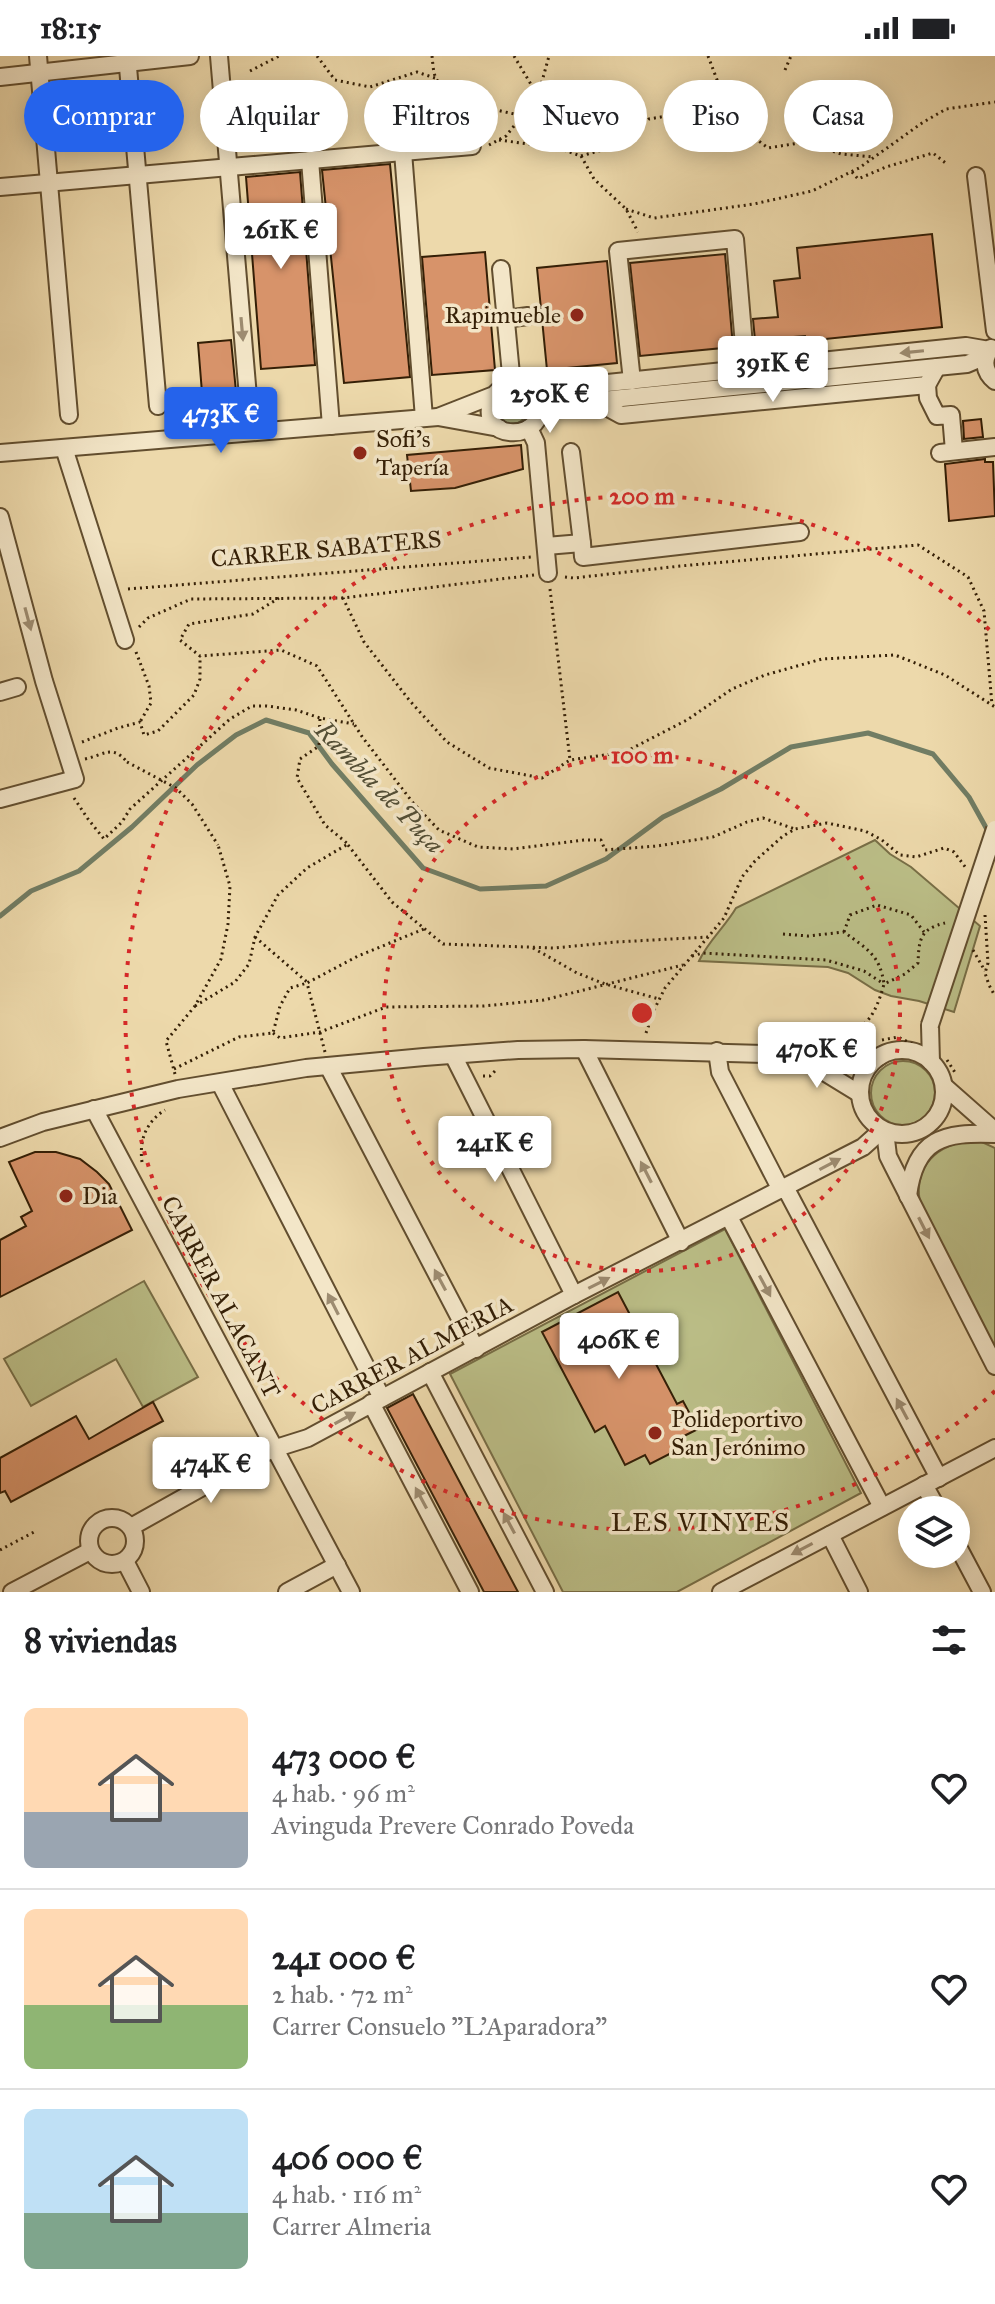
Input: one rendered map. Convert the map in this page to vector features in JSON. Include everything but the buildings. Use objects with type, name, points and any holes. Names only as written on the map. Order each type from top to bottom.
[{"type":"street","points":[[0,77],[39,64],[190,56]]},
{"type":"street","points":[[219,56],[251,432]]},
{"type":"street","points":[[128,59],[158,406]]},
{"type":"street","points":[[39,64],[69,415]]},
{"type":"street","points":[[0,187],[403,152],[431,417]]},
{"type":"street","points":[[310,160],[331,426]]},
{"type":"street","points":[[976,176],[995,331]]},
{"type":"street","points":[[632,381],[618,251],[735,239],[746,369]]},
{"type":"street","points":[[501,269],[512,385]]},
{"type":"street","points":[[505,319],[528,316]]},
{"type":"street","points":[[535,400],[632,381],[966,346],[990,360]]},
{"type":"street","points":[[499,428],[489,413],[490,403],[499,389],[512,385],[525,387],[535,400],[561,404],[990,360]]},
{"type":"street","points":[[937,367],[927,385],[928,398],[937,416],[951,415],[947,452],[995,447]]},
{"type":"street","points":[[606,399],[610,409],[621,415],[927,385]]},
{"type":"street","points":[[0,453],[431,417],[494,395]]},
{"type":"street","points":[[535,400],[529,428],[536,443],[548,573]]},
{"type":"street","points":[[431,417],[499,428],[511,433],[529,428]]},
{"type":"street","points":[[64,448],[125,640]]},
{"type":"street","points":[[571,452],[583,557],[800,532]]},
{"type":"street","points":[[0,517],[44,681],[75,779],[0,799]]},
{"type":"street","points":[[546,551],[582,543]]},
{"type":"street","points":[[931,1062],[930,1025],[995,829]]},
{"type":"street","points":[[906,1051],[930,1025]]},
{"type":"street","points":[[789,1046],[860,1094]]},
{"type":"street","points":[[0,1138],[43,1122],[178,1089],[328,1066],[518,1050],[717,1051],[789,1046],[879,1057],[906,1051],[920,1054],[931,1062],[944,1086],[940,1111],[922,1129],[910,1134],[884,1130],[871,1121],[863,1109],[860,1094],[865,1073],[879,1057]]},
{"type":"street","points":[[584,1049],[681,1242]]},
{"type":"street","points":[[717,1051],[720,1072],[783,1188],[932,1481],[935,1496]]},
{"type":"street","points":[[453,1055],[574,1295]]},
{"type":"street","points":[[328,1066],[476,1349]]},
{"type":"street","points":[[220,1083],[470,1592]]},
{"type":"street","points":[[944,1086],[995,1133]]},
{"type":"street","name":"CARRER ALACANT","points":[[94,1109],[351,1592]]},
{"type":"street","points":[[884,1130],[888,1156],[995,1366]]},
{"type":"street","name":"CARRER ALMERIA","points":[[131,1527],[273,1449],[308,1438],[574,1295],[863,1147],[884,1130]]},
{"type":"street","points":[[908,1196],[909,1182],[920,1158],[932,1144],[948,1136],[995,1133]]},
{"type":"street","points":[[863,1147],[888,1156]]},
{"type":"street","points":[[729,1217],[882,1507]]},
{"type":"street","points":[[430,1372],[545,1592]]},
{"type":"street","points":[[731,1590],[995,1448]]},
{"type":"street","points":[[114,1518],[131,1527],[135,1545],[125,1561],[102,1562],[90,1551],[90,1532],[104,1519],[114,1518]]},
{"type":"street","points":[[830,1535],[859,1592]]},
{"type":"street","points":[[12,1592],[90,1551]]},
{"type":"street","points":[[125,1561],[141,1592]]},
{"type":"street","points":[[287,1592],[337,1565]]},
{"type":"street","points":[[969,1568],[982,1592]]},
{"type":"path","points":[[250,71],[279,56]]},
{"type":"path","points":[[317,56],[335,80],[370,87],[417,72],[435,78],[447,92],[486,108],[514,114]]},
{"type":"path","points":[[432,56],[435,78]]},
{"type":"path","points":[[514,56],[528,80]]},
{"type":"path","points":[[542,80],[549,56]]},
{"type":"path","points":[[708,56],[717,80]]},
{"type":"path","points":[[785,70],[791,56]]},
{"type":"path","points":[[626,209],[654,218],[754,204],[812,191],[852,171],[946,109],[995,102]]},
{"type":"path","points":[[570,152],[581,156],[616,146],[649,119],[663,117]]},
{"type":"path","points":[[499,140],[514,127]]},
{"type":"path","points":[[499,140],[514,142]]},
{"type":"path","points":[[768,148],[805,142],[841,154],[874,157]]},
{"type":"path","points":[[852,171],[858,179],[933,153],[948,165]]},
{"type":"path","points":[[581,156],[594,179],[626,209],[639,233]]},
{"type":"path","points":[[67,755],[118,728],[140,722],[151,703],[150,694],[136,650],[125,640],[148,618],[191,599],[343,598],[548,573],[574,578],[918,545],[968,577],[984,611],[993,706]]},
{"type":"path","name":"CARRER SABATERS","points":[[109,590],[546,551]]},
{"type":"path","points":[[548,573],[570,760]]},
{"type":"path","points":[[279,598],[253,614],[189,624],[180,640],[200,656],[281,650],[317,666],[363,738],[414,804],[439,830],[478,847],[513,849],[601,840],[605,850],[713,837],[763,818],[795,829]]},
{"type":"path","points":[[343,598],[364,642],[447,742],[489,768],[542,778],[570,760],[625,752],[687,720],[732,689],[765,675],[822,659],[895,655],[945,675],[993,706]]},
{"type":"path","points":[[140,722],[144,735],[158,731],[194,695],[200,679],[200,656]]},
{"type":"path","points":[[67,781],[76,801],[104,839],[122,822],[130,809],[230,719],[252,706],[296,710],[354,724]]},
{"type":"path","points":[[320,718],[319,746],[300,759],[297,778],[325,825],[348,844],[392,902],[443,944],[554,948],[708,937]]},
{"type":"path","points":[[67,755],[89,758],[112,751],[120,753],[127,762],[176,788],[192,804],[218,845],[230,886],[228,924],[221,959],[195,1006],[166,1041],[178,1089]]},
{"type":"path","points":[[646,1033],[659,999],[683,965],[724,918],[742,877],[755,861],[795,829],[827,823],[865,831],[900,855],[916,857],[944,848],[954,852],[969,874]]},
{"type":"path","points":[[195,1006],[235,982],[249,964],[255,937],[278,895],[307,868],[348,844]]},
{"type":"path","points":[[844,932],[850,915],[877,905],[911,915],[924,932]]},
{"type":"path","points":[[984,908],[988,931],[985,973]]},
{"type":"path","points":[[884,984],[905,974],[918,963],[919,945],[924,932],[947,923]]},
{"type":"path","points":[[273,1033],[280,1006],[290,988],[424,929]]},
{"type":"path","points":[[783,934],[808,936],[844,932],[866,948],[881,966],[884,984],[874,1013],[859,1030],[845,1034],[788,1028],[789,1046]]},
{"type":"path","points":[[255,937],[307,983],[328,1066]]},
{"type":"path","points":[[532,947],[577,973],[659,999]]},
{"type":"path","points":[[973,950],[995,996]]},
{"type":"path","points":[[692,956],[703,953],[826,960],[864,971],[884,984]]},
{"type":"path","points":[[174,1069],[239,1037],[273,1033],[280,1038],[320,1032],[386,1007],[499,1005],[544,1000],[683,965]]},
{"type":"path","points":[[144,1169],[141,1149],[146,1130],[168,1109]]},
{"type":"path","points":[[0,1550],[36,1531]]},
{"type":"green space","points":[[512,394],[523,398],[527,409],[523,420],[512,424],[501,420],[497,409],[501,398]]},
{"type":"green space","points":[[875,840],[980,926],[954,1012],[891,996],[848,973],[828,967],[699,961],[736,908]]},
{"type":"green space","points":[[903,1061],[915,1063],[926,1070],[933,1081],[933,1105],[926,1116],[915,1123],[903,1125],[891,1123],[880,1116],[873,1105],[871,1093],[873,1081],[880,1070],[891,1063]]},
{"type":"green space","points":[[968,1141],[982,1142],[995,1148],[995,1352],[922,1210],[919,1197],[922,1173],[934,1156],[943,1149]]},
{"type":"green space","name":"Polideportivo San Jerónimo","points":[[725,1229],[861,1493],[677,1592],[563,1592],[450,1374]]},
{"type":"green space","points":[[144,1281],[198,1377],[143,1407],[116,1359],[31,1406],[4,1359]]},
{"type":"waterway","name":"Rambla de Puça","points":[[0,916],[31,891],[79,871],[132,827],[197,765],[236,735],[266,720],[309,733],[332,764],[423,868],[480,889],[546,886],[606,859],[663,817],[721,789],[791,747],[868,733],[933,754],[969,797],[989,833]]},
{"type":"place","name":"Rapimueble","points":[[577,315]]},
{"type":"place","name":"Sofi's Tapería","points":[[360,453]]},
{"type":"place","name":"Dia","points":[[66,1196]]},
{"type":"place","name":"Polideportivo San Jerónimo","points":[[655,1433]]},
{"type":"district","name":"LES VINYES","points":[[701,1522]]}]
